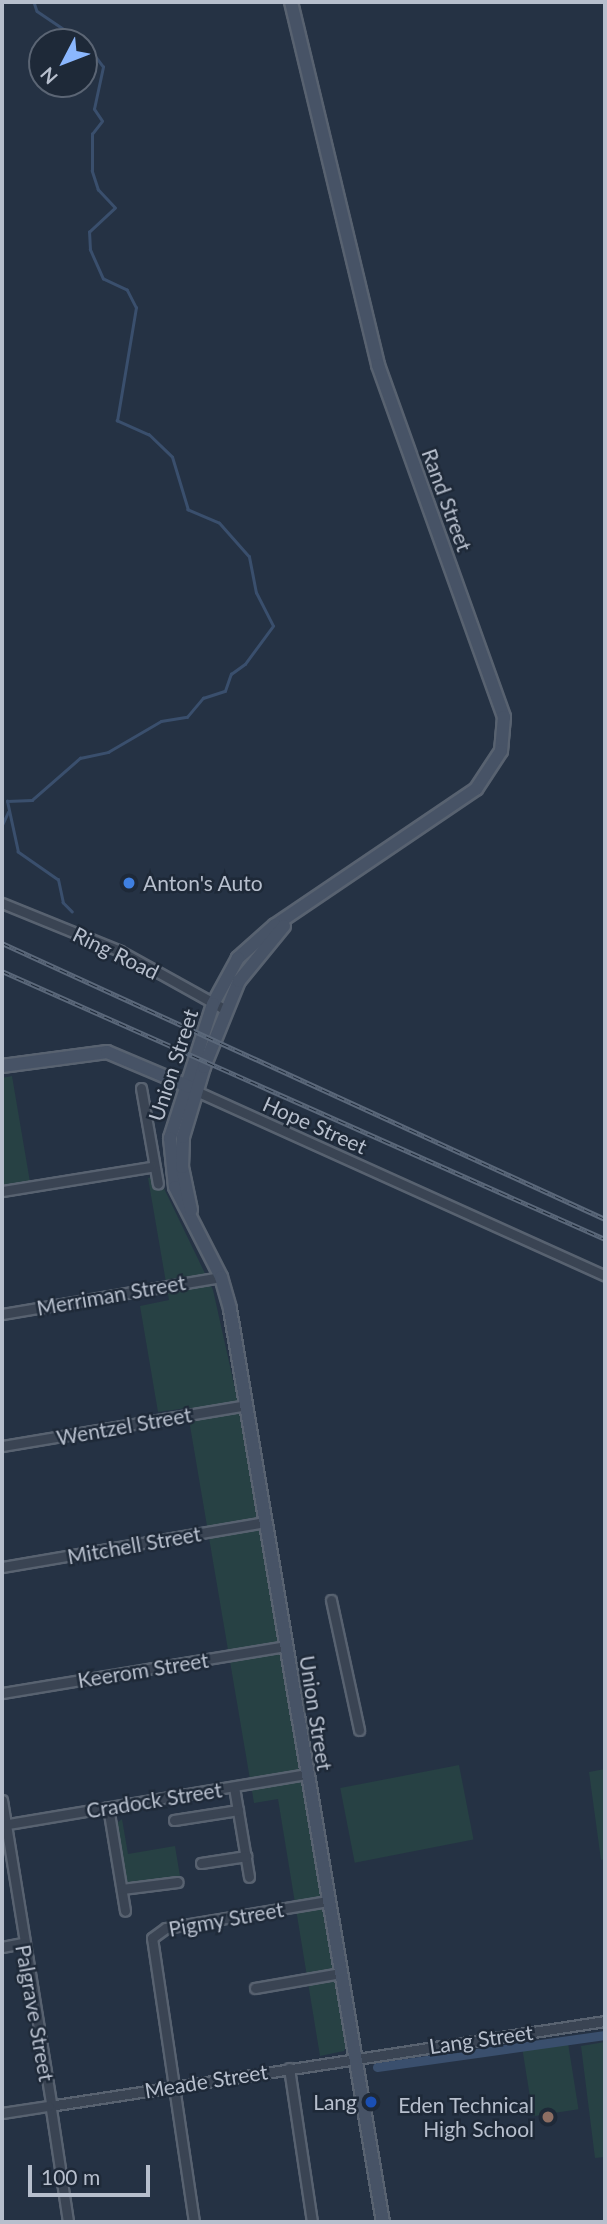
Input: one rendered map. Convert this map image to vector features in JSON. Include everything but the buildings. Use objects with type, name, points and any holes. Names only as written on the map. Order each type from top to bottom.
[{"type":"street","name":"Rand Street","points":[[213,1004],[246,949],[476,789],[501,751],[504,717],[378,365],[291,2]]},
{"type":"street","points":[[298,2],[300,34]]},
{"type":"street","name":"Ring Road","points":[[2,904],[120,951],[226,1010]]},
{"type":"street","name":"Rand Street","points":[[226,1010],[248,968],[294,914]]},
{"type":"street","name":"Union Street","points":[[213,1004],[190,1088],[181,1157],[192,1217],[220,1277],[246,1405],[383,2222]]},
{"type":"street","name":"Union Street","points":[[190,1088],[226,1010]]},
{"type":"street","name":"Hope Street","points":[[2,1066],[107,1052],[605,1276]]},
{"type":"street","points":[[141,1088],[152,1167],[158,1184]]},
{"type":"street","points":[[2,1191],[152,1167]]},
{"type":"street","name":"Merriman Street","points":[[2,1314],[220,1277]]},
{"type":"street","name":"Wentzel Street","points":[[2,1446],[246,1405]]},
{"type":"street","name":"Mitchell Street","points":[[2,1567],[265,1522]]},
{"type":"street","points":[[331,1600],[359,1730]]},
{"type":"street","name":"Keerom Street","points":[[2,1693],[285,1646]]},
{"type":"street","name":"Cradock Street","points":[[4,1825],[306,1774]]},
{"type":"street","points":[[234,1787],[249,1877]]},
{"type":"street","name":"Palgrave Street","points":[[2,1800],[68,2222]]},
{"type":"street","points":[[108,1807],[125,1911]]},
{"type":"street","points":[[174,1820],[238,1810]]},
{"type":"street","points":[[201,1863],[246,1856]]},
{"type":"street","points":[[122,1889],[178,1882]]},
{"type":"street","name":"Pigmy Street","points":[[174,2085],[150,1954],[152,1938],[166,1928],[328,1901]]},
{"type":"street","points":[[2,1947],[23,1943]]},
{"type":"street","points":[[255,1988],[341,1973]]},
{"type":"street","name":"Lang Street","points":[[356,2057],[605,2021]]},
{"type":"street","name":"Meade Street","points":[[2,2113],[356,2057]]},
{"type":"street","points":[[289,2068],[312,2222]]},
{"type":"street","points":[[174,2085],[194,2222]]},
{"type":"green space","points":[[12,1076],[30,1182],[2,1187],[2,1078]]},
{"type":"green space","points":[[158,1176],[213,1290],[236,1393],[347,2044],[344,2051],[320,2056],[278,1799],[254,1803],[187,1408],[158,1412],[140,1306],[169,1300],[148,1178]]},
{"type":"green space","points":[[459,1765],[474,1840],[355,1863],[340,1788]]},
{"type":"green space","points":[[605,1769],[605,1859],[601,1860],[589,1772]]},
{"type":"green space","points":[[122,1819],[128,1854],[175,1846],[180,1876],[127,1884],[116,1824]]},
{"type":"green space","points":[[605,2042],[605,2157],[595,2158],[581,2046]]},
{"type":"green space","points":[[568,2043],[578,2109],[533,2116],[523,2050]]},
{"type":"waterway","points":[[34,2],[37,11],[62,28]]},
{"type":"waterway","points":[[98,60],[103,67],[98,90]]},
{"type":"waterway","points":[[72,912],[63,903],[58,880],[18,852],[7,801],[32,800],[80,758],[108,752],[161,721],[187,717],[203,698],[225,691],[231,674],[245,664],[273,626],[256,593],[249,557],[219,523],[188,510],[172,457],[149,435],[117,421],[136,308],[127,290],[103,279],[90,250],[89,232],[115,208],[98,190],[92,171],[92,134],[102,121],[94,109],[96,98]]},
{"type":"waterway","points":[[2,825],[8,812]]},
{"type":"waterway","points":[[377,2067],[605,2035]]},
{"type":"railway","points":[[2,943],[605,1219]]},
{"type":"railway","points":[[2,971],[605,1239]]},
{"type":"place","name":"Anton's Auto","points":[[129,883]]},
{"type":"place","name":"Lang","points":[[371,2102]]},
{"type":"place","name":"Eden Technical High School","points":[[548,2117]]}]
